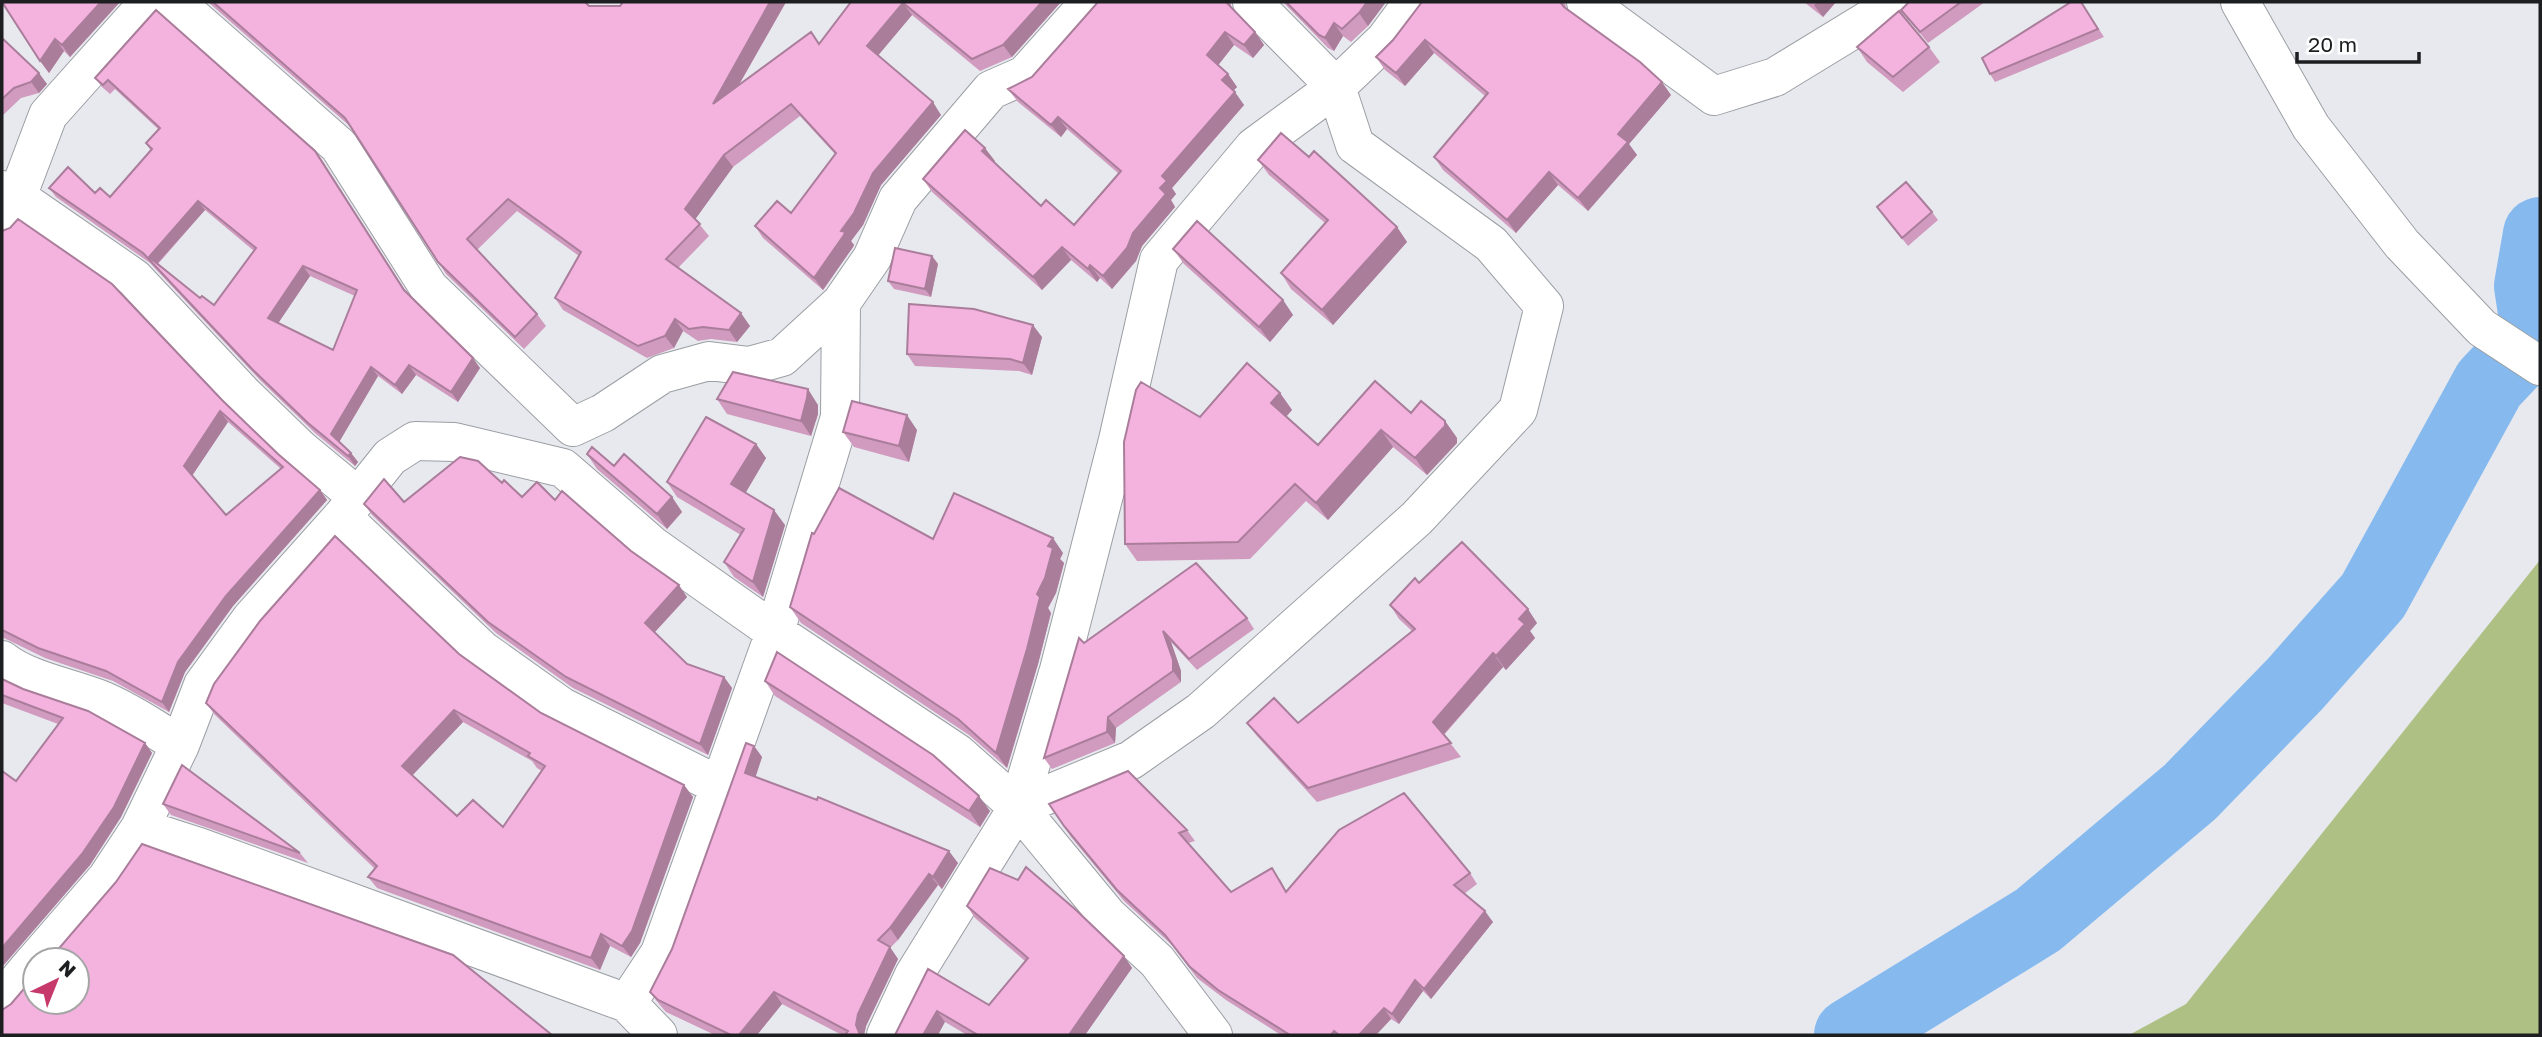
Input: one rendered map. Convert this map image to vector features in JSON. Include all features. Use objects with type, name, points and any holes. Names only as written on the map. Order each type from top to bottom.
[{"type":"street","points":[[149,2],[48,115],[7,203],[134,278],[244,395],[300,449],[482,650],[562,708],[720,786]]},
{"type":"street","points":[[175,2],[340,146],[429,288],[573,427]]},
{"type":"street","points":[[573,427],[603,414],[662,374],[709,361],[748,366],[782,357],[841,303],[872,258],[898,199],[991,90],[1025,75],[1090,2]]},
{"type":"street","points":[[1018,807],[1131,760],[1201,711],[1418,518],[1518,410],[1544,306],[1491,244],[1355,145],[1336,87],[1252,2]]},
{"type":"street","points":[[886,1035],[914,975],[1018,807],[1062,656],[1118,440],[1159,260],[1254,148],[1336,87],[1385,40],[1413,2]]},
{"type":"street","points":[[1586,2],[1714,96],[1775,77],[1898,2]]},
{"type":"street","points":[[2240,2],[2311,127],[2402,244],[2482,328],[2540,366]]},
{"type":"street","points":[[627,1003],[660,953],[775,632],[840,416],[841,303]]},
{"type":"street","points":[[563,468],[573,427]]},
{"type":"street","points":[[49,946],[107,878],[140,828],[180,745],[203,685],[251,619],[350,507],[390,457],[415,441],[454,442],[563,468],[653,546],[775,632],[957,753],[1018,807],[1108,916],[1157,961],[1213,1035]]},
{"type":"street","points":[[2,660],[37,677],[103,701],[136,717],[180,745]]},
{"type":"street","points":[[140,828],[627,1003],[658,1035]]},
{"type":"street","points":[[2,1000],[21,978]]},
{"type":"green space","points":[[2540,560],[2540,1035],[2129,1035],[2186,1004]]},
{"type":"building","points":[[2,2],[101,2],[62,45],[55,39],[40,61]]},
{"type":"building","points":[[213,2],[585,2],[589,6],[620,6],[623,2],[770,2],[713,104],[811,32],[819,44],[851,2],[1042,2],[1003,45],[972,59],[903,3],[867,46],[933,102],[873,173],[854,213],[841,231],[845,232],[844,235],[814,278],[755,226],[777,201],[791,213],[836,153],[791,104],[724,155],[685,209],[700,224],[666,259],[741,313],[729,330],[703,327],[689,329],[675,319],[665,336],[638,346],[555,298],[581,252],[508,199],[467,239],[537,314],[515,337],[438,262],[345,118]]},
{"type":"building","points":[[1098,2],[1226,2],[1255,32],[1244,45],[1225,32],[1207,55],[1228,74],[1222,80],[1235,92],[1162,176],[1167,181],[1160,188],[1166,194],[1133,233],[1127,248],[1103,276],[1090,265],[1088,269],[1062,247],[1033,277],[923,179],[965,130],[985,148],[982,151],[1041,206],[1046,200],[1074,225],[1121,171],[1058,117],[1051,125],[1008,89],[1032,77]]},
{"type":"building","points":[[1286,2],[1367,2],[1342,29],[1334,23],[1325,38]]},
{"type":"building","points":[[1422,2],[1560,2],[1640,62],[1662,82],[1618,134],[1628,142],[1578,198],[1549,172],[1507,220],[1434,157],[1488,93],[1425,40],[1396,73],[1376,57],[1393,40]]},
{"type":"building","points":[[1909,2],[1961,2],[1920,32],[1901,10]]},
{"type":"building","points":[[2071,2],[2081,2],[2098,29],[1990,74],[1982,58]]},
{"type":"building","points":[[156,10],[315,151],[404,290],[473,358],[451,392],[409,365],[395,385],[371,367],[331,434],[351,453],[348,456],[308,423],[253,370],[143,253],[49,188],[68,167],[95,193],[100,188],[110,197],[152,149],[146,143],[160,128],[108,80],[103,85],[95,78]],"holes":[[[198,201],[256,248],[214,305],[202,296],[200,298],[149,257]],[[303,266],[357,290],[333,350],[268,318]]]},
{"type":"building","points":[[1899,11],[1929,47],[1893,77],[1857,47]]},
{"type":"building","points":[[2,38],[39,73],[31,82],[14,88],[2,99]]},
{"type":"building","points":[[1281,133],[1309,157],[1314,151],[1397,227],[1322,310],[1281,273],[1328,220],[1258,160]]},
{"type":"building","points":[[1906,182],[1932,212],[1902,238],[1877,207]]},
{"type":"building","points":[[18,219],[112,284],[222,400],[320,490],[226,596],[178,662],[162,702],[106,671],[38,648],[2,630],[2,231],[10,228]],"holes":[[[220,411],[283,467],[226,515],[184,466]]]},
{"type":"building","points":[[1197,221],[1283,300],[1259,327],[1173,249]]},
{"type":"building","points":[[895,248],[932,256],[925,289],[888,281]]},
{"type":"building","points":[[909,304],[974,309],[1033,325],[1023,363],[1010,359],[907,354]]},
{"type":"building","points":[[1247,363],[1280,393],[1271,403],[1318,445],[1375,381],[1411,413],[1421,401],[1445,421],[1445,426],[1415,458],[1381,430],[1316,503],[1295,484],[1238,542],[1125,544],[1124,442],[1136,390],[1141,382],[1200,417]]},
{"type":"building","points":[[733,372],[808,389],[801,421],[717,399]]},
{"type":"building","points":[[852,401],[907,415],[899,446],[843,432]]},
{"type":"building","points":[[706,417],[756,444],[731,484],[774,510],[753,582],[724,562],[744,529],[667,482]]},
{"type":"building","points":[[592,447],[614,466],[624,454],[672,497],[657,514],[587,454]]},
{"type":"building","points":[[460,457],[478,461],[522,497],[537,482],[555,500],[562,491],[631,551],[679,585],[645,623],[687,664],[724,677],[700,744],[566,677],[488,622],[364,504],[384,479],[404,502]]},
{"type":"building","points":[[839,488],[933,539],[954,493],[1053,538],[1048,546],[1053,548],[1045,578],[1037,594],[1040,597],[1027,649],[996,753],[958,719],[790,607],[812,533],[814,534]]},
{"type":"building","points":[[335,536],[459,654],[541,713],[684,785],[632,931],[622,946],[601,934],[591,958],[368,877],[377,866],[206,703],[214,684],[260,621]],"holes":[[[454,710],[530,753],[528,756],[545,766],[503,827],[473,800],[457,816],[402,766]]]},
{"type":"building","points":[[1462,542],[1528,609],[1519,619],[1525,624],[1496,656],[1493,653],[1433,722],[1451,743],[1308,788],[1247,723],[1274,698],[1298,723],[1415,629],[1390,605],[1415,578],[1419,583]]},
{"type":"building","points":[[1196,563],[1247,618],[1189,659],[1163,631],[1173,660],[1173,671],[1108,717],[1107,732],[1044,758],[1079,638],[1084,643]]},
{"type":"building","points":[[777,652],[933,755],[979,796],[969,811],[765,681]]},
{"type":"building","points":[[2,679],[88,711],[145,743],[114,807],[82,854],[2,948],[2,771],[16,781],[63,718],[2,695]]},
{"type":"building","points":[[746,743],[754,746],[745,773],[817,800],[818,797],[949,851],[933,877],[929,874],[890,928],[878,940],[890,947],[858,1014],[856,1025],[860,1035],[845,1035],[848,1031],[774,992],[739,1035],[731,1035],[658,1000],[650,992],[672,949]]},
{"type":"building","points":[[182,765],[300,853],[163,804]]},
{"type":"building","points":[[1128,771],[1187,830],[1179,833],[1231,892],[1272,868],[1286,892],[1339,830],[1404,793],[1470,873],[1454,885],[1485,911],[1424,989],[1415,980],[1392,1014],[1384,1008],[1359,1035],[1339,1035],[1334,1031],[1331,1035],[1290,1035],[1218,990],[1190,967],[1165,935],[1117,890],[1049,804]]},
{"type":"building","points":[[142,844],[453,955],[552,1035],[2,1035],[2,1010],[21,992],[21,1016],[91,1016],[91,946],[61,946],[116,882]]},
{"type":"building","points":[[1026,867],[1124,956],[1069,1035],[978,1035],[937,1011],[923,1035],[895,1035],[928,969],[989,1005],[1028,958],[967,906],[990,868],[1018,880]]},
{"type":"waterway","points":[[1851,1035],[2038,920],[2190,792],[2295,684],[2373,596],[2489,384],[2538,332],[2531,286],[2540,234]]}]
